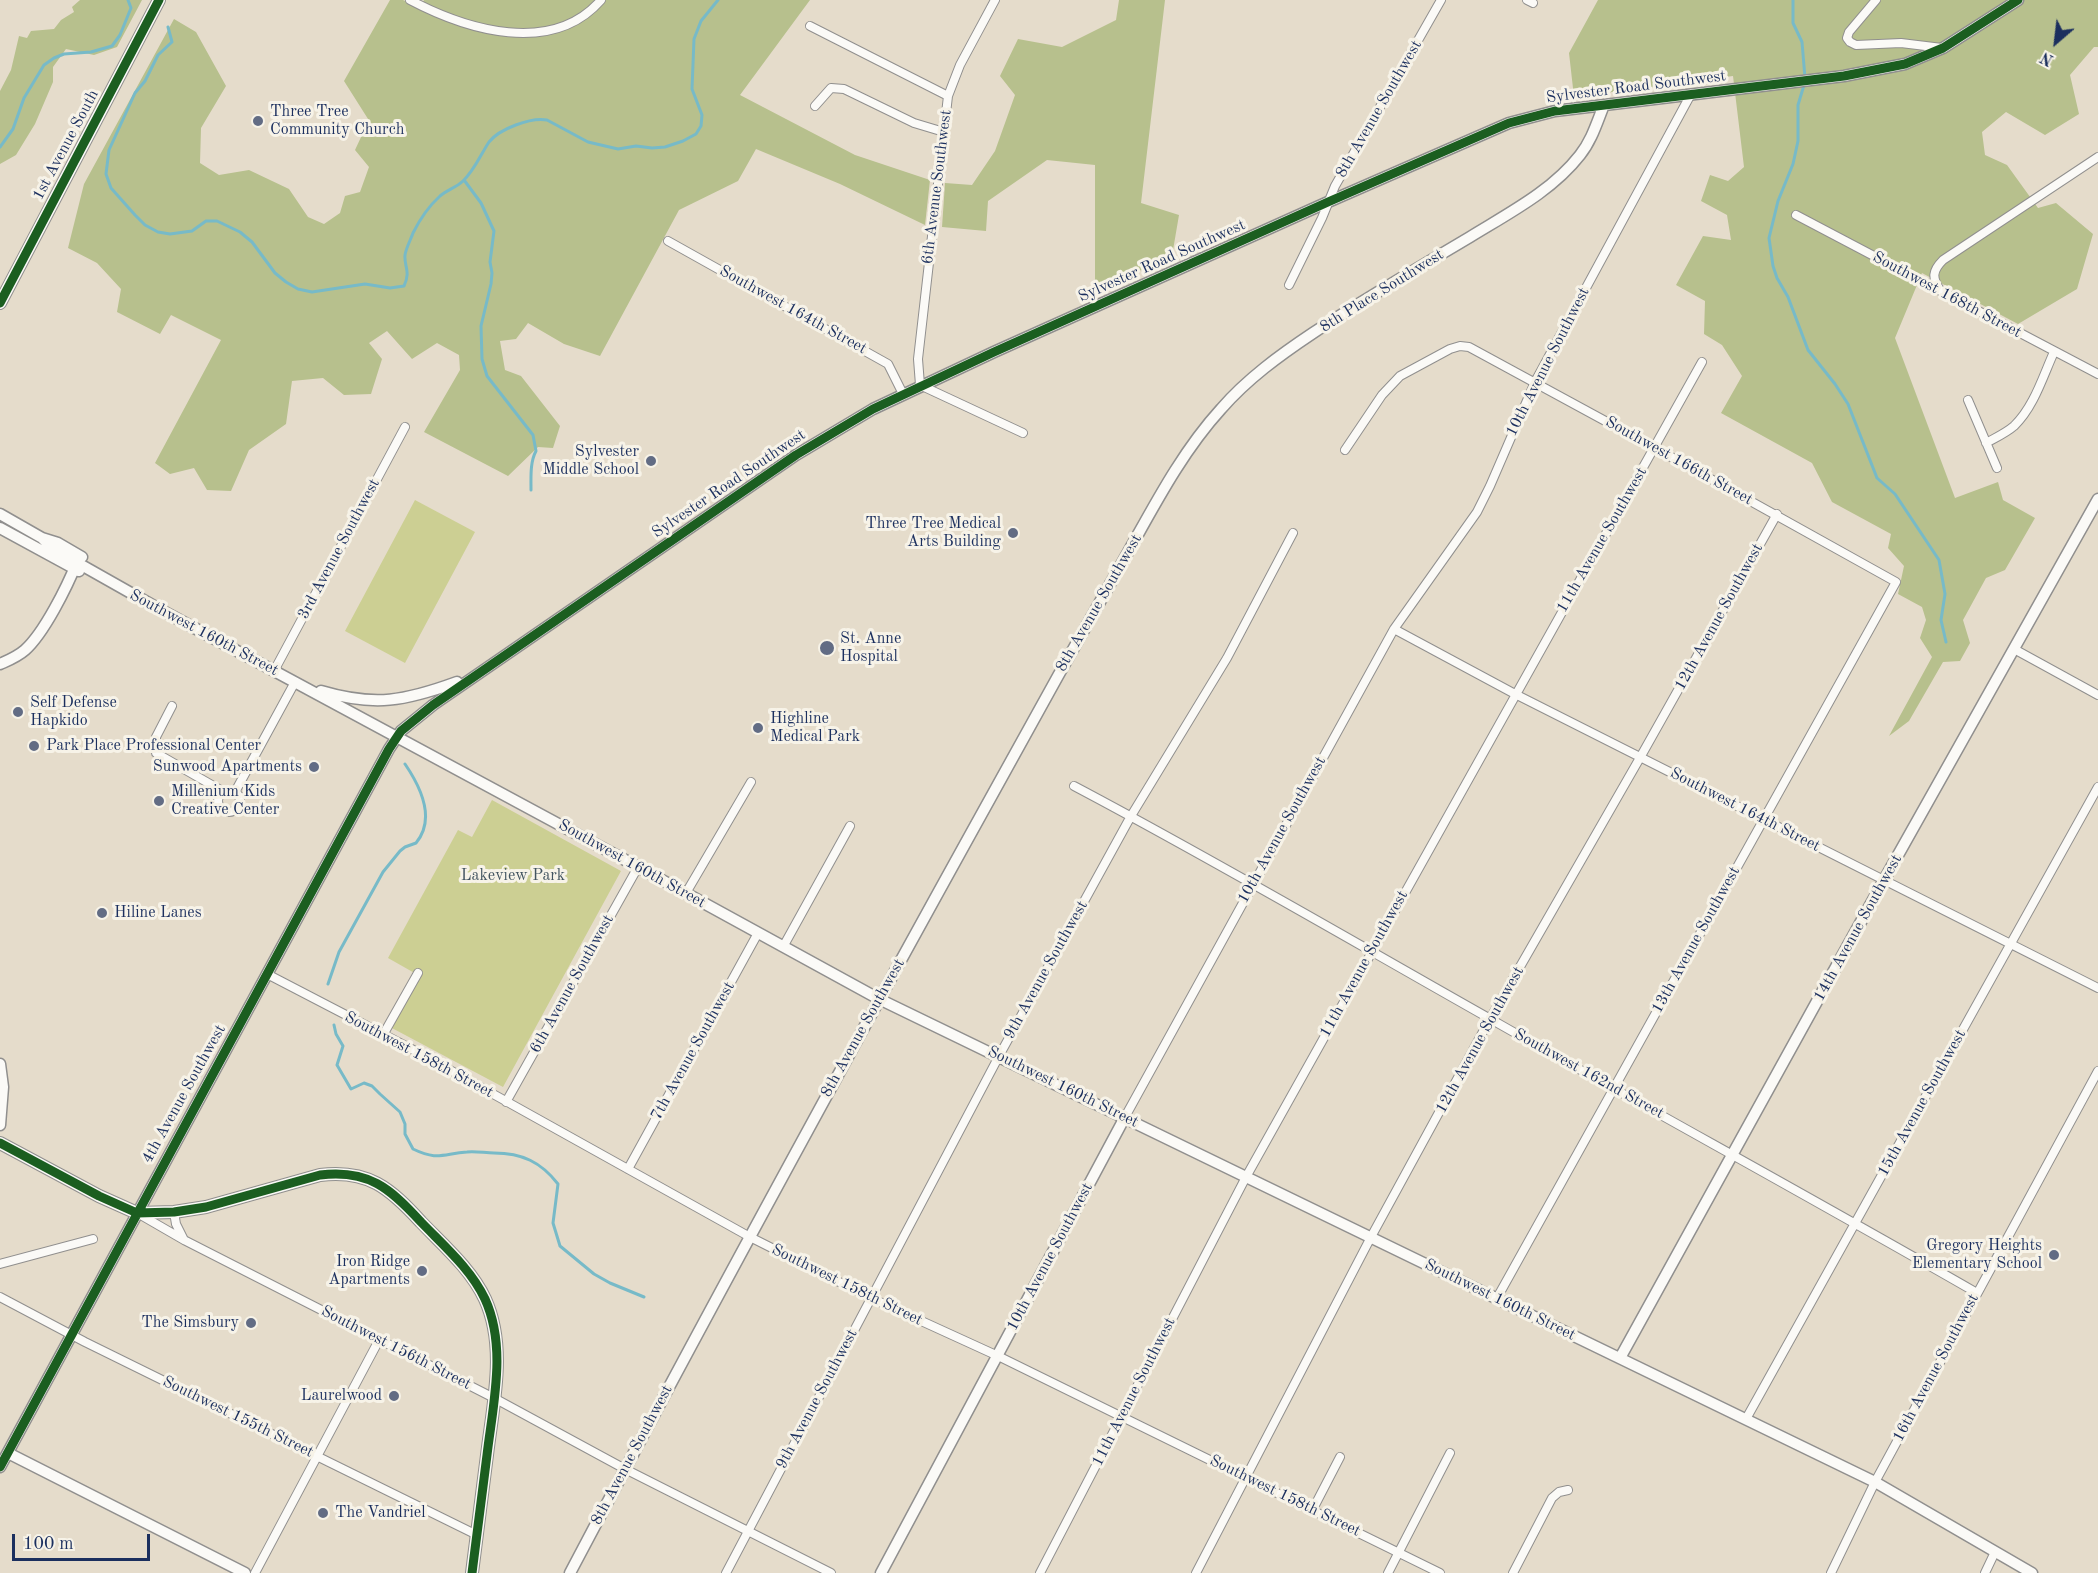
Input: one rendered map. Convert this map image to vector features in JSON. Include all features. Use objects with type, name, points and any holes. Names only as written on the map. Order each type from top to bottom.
[{"type":"main road","name":"1st Avenue South","points":[[0,303],[159,0]]},
{"type":"main road","points":[[0,1143],[99,1196],[137,1213],[206,1208],[320,1175],[338,1173],[357,1175],[387,1188],[469,1274],[484,1297],[494,1323],[497,1351],[494,1398],[472,1573]]},
{"type":"street","points":[[410,0],[484,28],[531,34],[555,29],[587,14],[601,0]]},
{"type":"street","name":"6th Avenue Southwest","points":[[920,385],[918,359],[948,96],[960,65],[995,0]]},
{"type":"street","name":"8th Avenue Southwest","points":[[1289,285],[1335,186],[1441,0]]},
{"type":"street","points":[[1876,0],[1849,32],[1847,38],[1850,42],[1856,45],[1900,43],[1943,48]]},
{"type":"street","name":"Sylvester Road Southwest","points":[[396,736],[418,716],[472,677],[796,455],[873,409],[920,385],[1509,123],[1555,111],[1844,76],[1905,64],[1943,48],[2018,0]]},
{"type":"street","points":[[810,26],[948,96]]},
{"type":"street","points":[[814,106],[831,88],[844,89],[914,123],[944,132]]},
{"type":"street","name":"10th Avenue Southwest","points":[[881,1573],[1252,883],[1394,629],[1477,512],[1534,382],[1691,94]]},
{"type":"street","name":"8th Place Southwest","points":[[1165,487],[1217,413],[1252,378],[1295,345],[1350,309],[1552,185],[1588,143],[1604,105]]},
{"type":"street","points":[[1940,291],[1933,275],[1943,260],[2098,157]]},
{"type":"street","name":"Southwest 168th Street","points":[[1796,215],[2098,374]]},
{"type":"street","name":"Southwest 164th Street","points":[[668,241],[888,364],[903,394]]},
{"type":"street","name":"Southwest 166th Street","points":[[1346,450],[1391,384],[1400,376],[1460,346],[1475,349],[1777,514],[1896,582]]},
{"type":"street","points":[[1986,443],[2013,427],[2023,415],[2055,352]]},
{"type":"street","name":"11th Avenue Southwest","points":[[1040,1573],[1246,1177],[1702,362]]},
{"type":"street","points":[[920,385],[1023,433]]},
{"type":"street","points":[[1968,400],[1997,468]]},
{"type":"street","name":"3rd Avenue Southwest","points":[[274,671],[405,427]]},
{"type":"street","name":"8th Avenue Southwest","points":[[570,1573],[879,999],[1165,487]]},
{"type":"street","name":"14th Avenue Southwest","points":[[1620,1358],[1884,880],[2098,500]]},
{"type":"street","name":"Southwest 160th Street","points":[[0,514],[95,564],[106,579]]},
{"type":"street","name":"12th Avenue Southwest","points":[[1196,1573],[1371,1237],[1490,1019],[1777,514]]},
{"type":"street","name":"Southwest 160th Street","points":[[0,528],[106,579],[879,999],[1875,1482],[2031,1573]]},
{"type":"street","name":"9th Avenue Southwest","points":[[726,1573],[999,1056],[1131,816],[1227,658],[1293,533]]},
{"type":"street","name":"Southwest 160th Street","points":[[42,538],[76,566]]},
{"type":"street","points":[[0,664],[18,655],[33,641],[76,566]]},
{"type":"street","name":"13th Avenue Southwest","points":[[1497,1298],[1896,582]]},
{"type":"street","name":"Southwest 164th Street","points":[[1394,629],[1515,694],[2098,988]]},
{"type":"street","points":[[2014,650],[2098,695]]},
{"type":"street","points":[[235,792],[297,683],[348,699],[378,701],[400,700],[425,694],[472,677]]},
{"type":"street","points":[[172,706],[156,737],[156,753],[224,792],[235,792],[240,797],[240,805],[231,812],[224,811],[219,805],[219,798],[224,792]]},
{"type":"street","name":"4th Avenue Southwest","points":[[0,1467],[4,1451],[73,1335],[396,736]]},
{"type":"street","points":[[686,893],[750,782]]},
{"type":"street","name":"Southwest 162nd Street","points":[[1074,786],[1252,883],[1977,1293]]},
{"type":"street","name":"15th Avenue Southwest","points":[[1746,1419],[2098,787]]},
{"type":"street","points":[[783,947],[850,826]]},
{"type":"street","name":"6th Avenue Southwest","points":[[506,1102],[638,867]]},
{"type":"street","name":"7th Avenue Southwest","points":[[628,1169],[758,933]]},
{"type":"street","points":[[383,1035],[418,973]]},
{"type":"street","name":"Southwest 158th Street","points":[[267,974],[423,1055],[750,1237],[871,1298],[998,1356],[1313,1509],[1440,1573]]},
{"type":"street","points":[[0,1064],[3,1101],[0,1125]]},
{"type":"street","name":"16th Avenue Southwest","points":[[1831,1573],[1875,1482],[2098,1071]]},
{"type":"street","points":[[174,1212],[176,1224],[184,1240]]},
{"type":"street","name":"Southwest 156th Street","points":[[137,1213],[184,1240],[494,1398],[625,1469],[831,1573]]},
{"type":"street","points":[[0,1264],[93,1239]]},
{"type":"street","name":"Southwest 155th Street","points":[[0,1298],[477,1535]]},
{"type":"street","points":[[255,1573],[379,1340]]},
{"type":"street","points":[[4,1451],[245,1573]]},
{"type":"street","points":[[1388,1573],[1450,1454]]},
{"type":"street","points":[[1313,1509],[1340,1456]]},
{"type":"street","points":[[1512,1573],[1552,1498],[1559,1492],[1568,1490]]},
{"type":"street","points":[[1985,1573],[1995,1552]]},
{"type":"green space","points":[[80,0],[142,0],[117,47],[94,55],[66,49],[53,67],[53,82],[35,124],[16,155],[0,164],[0,91],[11,70],[19,36],[27,38],[31,31],[54,29],[61,20],[74,12],[72,7]]},
{"type":"green space","points":[[390,0],[403,0],[420,8],[424,0],[810,0],[740,95],[855,155],[930,180],[925,225],[840,184],[756,149],[738,181],[679,210],[600,356],[564,344],[528,323],[516,339],[500,341],[505,370],[521,376],[560,426],[553,448],[538,447],[508,476],[424,432],[460,370],[459,355],[437,343],[412,359],[387,331],[369,343],[382,359],[371,394],[344,395],[323,378],[292,381],[286,424],[249,450],[231,491],[207,490],[194,468],[170,474],[155,463],[221,340],[171,315],[160,334],[117,312],[121,289],[97,263],[68,248],[84,184],[174,19],[196,32],[226,86],[201,128],[200,163],[219,175],[249,170],[289,189],[308,217],[324,224],[340,213],[345,196],[360,192],[369,167],[355,150],[362,135],[375,130],[344,81]]},
{"type":"green space","points":[[1119,0],[1165,0],[1141,203],[1179,215],[1172,256],[1095,291],[1095,165],[1047,160],[988,201],[986,231],[942,227],[945,183],[972,185],[995,151],[1015,95],[1000,76],[1018,39],[1062,47],[1116,20]]},
{"type":"green space","points":[[1598,0],[2098,0],[2098,47],[2094,47],[2070,75],[2079,114],[2045,135],[2006,112],[1982,132],[1985,155],[2007,165],[2038,208],[2056,203],[2093,234],[2077,289],[2018,324],[1922,273],[1895,338],[1955,498],[1998,482],[2003,500],[2035,518],[2005,570],[1986,578],[1963,620],[1970,643],[1960,661],[1943,662],[1909,721],[1889,736],[1932,657],[1920,638],[1926,620],[1922,607],[1898,594],[1904,566],[1888,548],[1891,534],[1832,502],[1812,463],[1721,413],[1742,376],[1722,345],[1704,334],[1705,301],[1676,285],[1703,236],[1731,240],[1727,215],[1701,201],[1710,175],[1728,181],[1744,167],[1733,76],[1574,97],[1569,53]]},
{"type":"green space","points":[[415,500],[475,532],[405,663],[345,631]]},
{"type":"green space","name":"Lakeview Park","points":[[492,800],[621,871],[503,1087],[390,1027],[418,975],[388,958],[458,830],[472,837]]},
{"type":"waterway","points":[[0,147],[13,129],[24,98],[44,65],[64,54],[91,52],[112,46],[120,35],[131,8],[128,0]]},
{"type":"waterway","points":[[168,27],[172,42],[158,55],[145,81],[135,93],[109,150],[106,174],[111,188],[145,225],[158,232],[170,234],[192,231],[206,221],[217,221],[240,232],[252,242],[275,273],[298,289],[312,292],[365,284],[390,288],[404,286],[407,277],[406,252],[413,233],[425,213],[440,196],[467,177],[494,137],[516,125],[533,120],[547,120],[588,142],[618,149],[636,146],[665,147],[696,134],[701,126],[702,115],[692,89],[694,39],[701,21],[718,0]]},
{"type":"waterway","points":[[1793,0],[1793,23],[1802,42],[1805,78]]},
{"type":"waterway","points":[[1804,85],[1798,105],[1798,141],[1793,164],[1778,201],[1769,238],[1773,266],[1788,297],[1808,350],[1848,404],[1877,478],[1895,494],[1939,560],[1945,594],[1941,620],[1946,642]]},
{"type":"waterway","points":[[464,180],[481,203],[494,231],[490,262],[491,284],[481,326],[482,359],[487,376],[533,435],[536,451],[532,465],[531,490]]},
{"type":"waterway","points":[[328,984],[339,952],[383,872],[400,851],[416,843],[422,834],[425,824],[424,803],[416,782],[405,764]]},
{"type":"waterway","points":[[334,1025],[343,1046],[337,1065],[351,1089],[364,1083],[372,1086],[400,1112],[405,1124],[405,1134],[413,1149],[434,1156],[470,1152],[504,1153],[522,1157],[538,1165],[558,1184],[553,1223],[560,1246],[594,1274],[644,1297]]},
{"type":"cycle path","points":[[0,303],[159,0]]},
{"type":"cycle path","points":[[0,1467],[389,749],[401,731],[433,705],[796,455],[873,409],[1328,202],[1509,123],[1555,111],[1844,76],[1905,64],[1943,48],[2018,0]]},
{"type":"cycle path","points":[[0,1143],[99,1196],[137,1213],[174,1212],[206,1207],[320,1175],[337,1174],[365,1178],[399,1199],[456,1258],[472,1278],[485,1299],[492,1317],[497,1356],[495,1396],[472,1573]]},
{"type":"place","name":"Three Tree Community Church","points":[[258,121]]},
{"type":"place","name":"Sylvester Middle School","points":[[651,461]]},
{"type":"place","name":"Three Tree Medical Arts Building","points":[[1013,533]]},
{"type":"place","name":"St. Anne Hospital","points":[[827,648]]},
{"type":"place","name":"Self Defense Hapkido","points":[[18,712]]},
{"type":"place","name":"Highline Medical Park","points":[[758,728]]},
{"type":"place","name":"Park Place Professional Center","points":[[34,746]]},
{"type":"place","name":"Sunwood Apartments","points":[[314,767]]},
{"type":"place","name":"Millenium Kids Creative Center","points":[[159,801]]},
{"type":"place","name":"Hiline Lanes","points":[[102,913]]},
{"type":"place","name":"Gregory Heights Elementary School","points":[[2054,1255]]},
{"type":"place","name":"Iron Ridge Apartments","points":[[422,1271]]},
{"type":"place","name":"The Simsbury","points":[[251,1323]]},
{"type":"place","name":"Laurelwood","points":[[394,1396]]},
{"type":"place","name":"The Vandriel","points":[[323,1513]]}]
